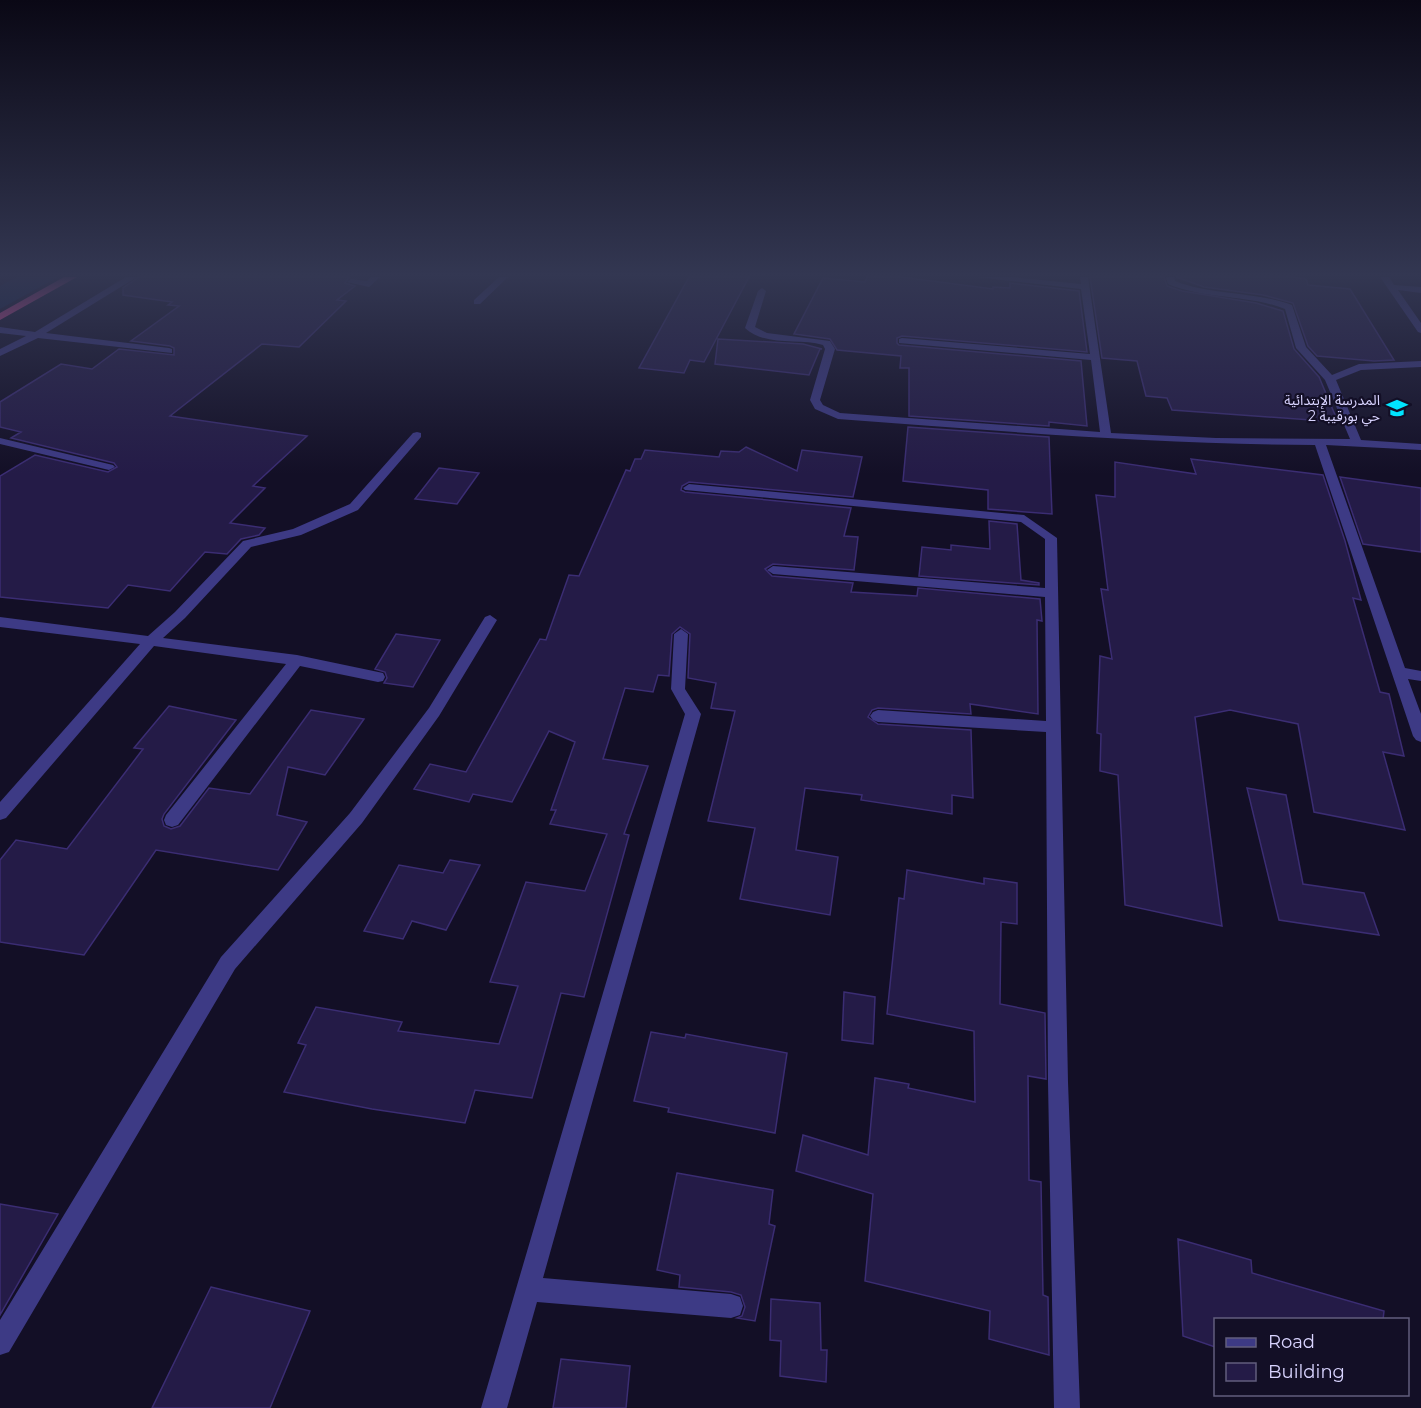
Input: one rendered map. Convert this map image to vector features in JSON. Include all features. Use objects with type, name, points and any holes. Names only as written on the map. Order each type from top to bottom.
[{"type":"street","points":[[0,353],[21,343]]},
{"type":"street","points":[[105,343],[169,351]]},
{"type":"street","points":[[821,343],[829,346],[815,400],[819,407],[827,412],[854,418],[1106,436],[1421,447]]},
{"type":"street","points":[[933,343],[1095,357]]},
{"type":"street","points":[[1093,343],[1106,436]]},
{"type":"street","points":[[1299,343],[1301,348],[1330,379],[1357,443]]},
{"type":"street","points":[[1330,379],[1359,367],[1421,364]]},
{"type":"street","points":[[0,813],[151,641],[180,615],[247,544],[297,532],[354,507],[417,435]]},
{"type":"street","points":[[0,441],[109,467]]},
{"type":"street","points":[[1319,442],[1421,735]]},
{"type":"street","points":[[689,488],[1024,519],[1051,538],[1058,1082],[1067,1408]]},
{"type":"street","points":[[773,570],[1051,593]]},
{"type":"street","points":[[0,1343],[228,963],[356,819],[434,712],[490,620]]},
{"type":"street","points":[[0,622],[297,660],[378,678]]},
{"type":"street","points":[[494,1408],[693,714],[678,689],[681,634]]},
{"type":"street","points":[[172,820],[297,660]]},
{"type":"street","points":[[1400,672],[1421,676]]},
{"type":"street","points":[[878,716],[1053,727]]},
{"type":"street","points":[[528,1289],[731,1306]]},
{"type":"building","points":[[144,343],[303,343],[299,347],[262,344],[170,416],[307,436],[253,486],[265,488],[230,523],[265,528],[259,535],[241,539],[227,554],[205,552],[170,591],[128,585],[108,608],[0,597],[0,476],[35,455],[108,472],[117,467],[114,463],[11,438],[21,432],[0,427],[0,402],[61,364],[92,369],[119,349],[174,355],[174,348]]},
{"type":"building","points":[[653,343],[714,343],[704,362],[690,360],[684,373],[639,368]]},
{"type":"building","points":[[718,343],[803,344],[822,349],[809,375],[715,364]]},
{"type":"building","points":[[832,343],[897,343],[899,345],[1081,361],[1087,426],[1049,422],[1049,426],[909,416],[909,368],[900,368],[901,356],[837,350]]},
{"type":"building","points":[[980,343],[1086,343],[1087,352]]},
{"type":"building","points":[[1100,343],[1292,343],[1294,349],[1319,377],[1338,422],[1172,410],[1167,398],[1146,396],[1137,361],[1102,358]]},
{"type":"building","points":[[1307,343],[1383,343],[1394,360],[1374,361],[1317,356]]},
{"type":"building","points":[[908,427],[1049,437],[1052,514],[988,509],[988,490],[903,481]]},
{"type":"building","points":[[746,447],[797,471],[802,450],[862,457],[853,497],[689,482],[682,486],[681,490],[685,492],[851,508],[844,536],[858,537],[854,570],[773,564],[765,569],[772,576],[853,583],[851,592],[917,596],[918,588],[1040,599],[1042,621],[1037,620],[1038,714],[970,704],[971,714],[878,708],[872,710],[868,717],[878,724],[971,730],[973,798],[952,795],[952,814],[861,800],[862,795],[805,788],[796,850],[838,857],[830,915],[740,899],[755,828],[708,821],[735,711],[711,708],[716,683],[688,678],[690,634],[680,627],[672,634],[669,676],[658,675],[653,692],[625,688],[603,759],[648,766],[624,834],[629,835],[584,997],[561,993],[532,1098],[475,1090],[465,1123],[372,1109],[284,1092],[306,1045],[298,1043],[316,1007],[402,1022],[398,1031],[499,1044],[518,986],[490,982],[526,882],[585,891],[607,834],[550,824],[556,810],[551,810],[575,742],[549,731],[512,802],[473,794],[469,802],[414,789],[430,764],[466,772],[540,639],[546,640],[569,575],[579,576],[626,470],[630,471],[635,459],[641,459],[645,450],[719,457],[721,451],[739,452]]},
{"type":"building","points":[[1191,459],[1323,475],[1345,541],[1361,600],[1353,598],[1380,692],[1389,694],[1404,756],[1383,752],[1405,830],[1314,812],[1298,724],[1230,710],[1195,717],[1222,926],[1125,905],[1118,775],[1100,771],[1101,734],[1097,733],[1100,656],[1112,659],[1101,589],[1108,590],[1096,495],[1115,497],[1115,462],[1196,474]]},
{"type":"building","points":[[439,468],[479,473],[457,504],[415,499]]},
{"type":"building","points":[[1340,477],[1421,488],[1421,552],[1363,544]]},
{"type":"building","points":[[989,521],[1017,524],[1021,580],[1039,583],[1039,585],[919,576],[922,547],[951,550],[951,545],[990,549]]},
{"type":"building","points":[[396,634],[440,640],[413,687],[384,683],[387,678],[385,672],[375,669]]},
{"type":"building","points":[[169,706],[236,720],[164,814],[162,819],[164,826],[171,829],[180,826],[209,788],[250,794],[311,710],[364,719],[325,775],[288,767],[277,815],[307,822],[278,870],[156,850],[84,955],[0,942],[0,860],[16,840],[67,849],[143,749],[134,748]]},
{"type":"building","points":[[1247,788],[1286,795],[1303,884],[1364,893],[1379,935],[1279,920]]},
{"type":"building","points":[[450,860],[480,865],[446,930],[412,921],[403,939],[364,931],[399,865],[443,873]]},
{"type":"building","points":[[907,870],[984,884],[984,878],[1017,883],[1017,924],[1001,922],[1000,1004],[1045,1013],[1046,1079],[1028,1076],[1029,1180],[1041,1182],[1043,1295],[1048,1297],[1049,1355],[989,1339],[990,1311],[865,1281],[873,1194],[796,1171],[803,1135],[868,1155],[875,1078],[909,1084],[908,1088],[975,1102],[974,1031],[887,1014],[899,898],[904,899]]},
{"type":"building","points":[[844,992],[875,997],[873,1044],[842,1040]]},
{"type":"building","points":[[651,1032],[685,1038],[686,1034],[787,1053],[775,1133],[668,1112],[669,1108],[634,1101]]},
{"type":"building","points":[[677,1173],[773,1190],[769,1224],[775,1226],[755,1321],[737,1318],[742,1316],[745,1307],[741,1295],[679,1287],[680,1275],[657,1270]]},
{"type":"building","points":[[0,1204],[58,1214],[0,1315]]},
{"type":"building","points":[[1178,1239],[1251,1260],[1252,1273],[1384,1311],[1383,1318],[1214,1318],[1214,1347],[1183,1336]]},
{"type":"building","points":[[211,1287],[310,1311],[270,1408],[152,1408]]},
{"type":"building","points":[[771,1299],[820,1303],[821,1350],[827,1350],[826,1382],[780,1376],[781,1341],[770,1340]]},
{"type":"building","points":[[561,1359],[630,1366],[626,1408],[553,1408]]},
{"type":"place","name":"المدرسة الإبتدائية حي بورقيبة 2","points":[[1397,408]]}]
